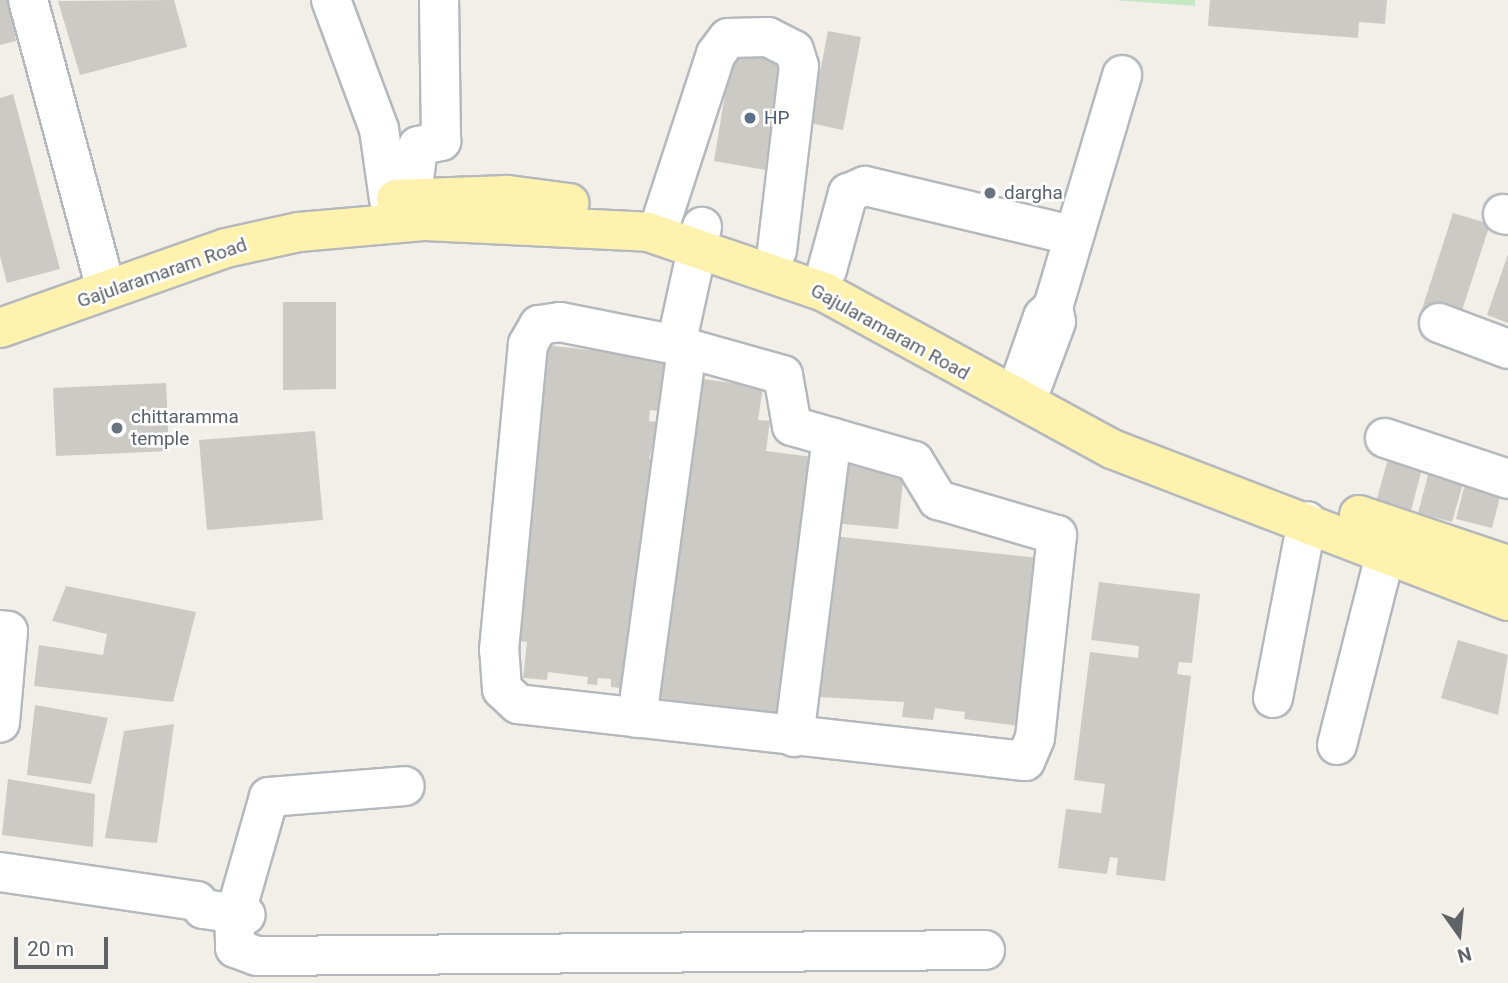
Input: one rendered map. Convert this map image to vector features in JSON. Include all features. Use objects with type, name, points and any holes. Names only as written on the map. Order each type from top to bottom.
[{"type":"main road","name":"Gajularamaram Road","points":[[0,328],[104,278],[296,208],[400,198],[508,195],[663,216],[699,236],[824,292],[1112,449],[1386,551],[1508,601]]},
{"type":"main road","name":"Gajularamaram Road","points":[[0,305],[299,232],[413,222],[699,236],[777,251],[827,270],[1120,427],[1508,565]]},
{"type":"street","points":[[28,0],[104,278]]},
{"type":"street","points":[[331,0],[401,155],[400,198]]},
{"type":"street","points":[[401,155],[418,146],[441,141],[439,0]]},
{"type":"street","points":[[663,216],[716,54],[728,38],[768,37],[794,50],[799,66],[777,251]]},
{"type":"street","points":[[1028,380],[1043,317],[1053,307],[1071,235],[1122,75]]},
{"type":"street","points":[[827,270],[848,193],[865,186],[1071,235]]},
{"type":"street","points":[[638,718],[682,346],[699,236]]},
{"type":"street","points":[[560,322],[682,346],[783,375],[792,426],[832,437],[914,461],[938,499],[1057,535],[1035,738],[1025,761],[1003,762],[518,704],[502,689],[499,650],[528,344],[539,325],[560,322]]},
{"type":"street","points":[[1439,323],[1508,349]]},
{"type":"street","points":[[794,737],[832,437]]},
{"type":"street","points":[[1385,438],[1508,479]]},
{"type":"street","points":[[1273,698],[1307,521]]},
{"type":"street","points":[[1337,746],[1386,551]]},
{"type":"street","points":[[0,631],[8,631],[0,723]]},
{"type":"street","points":[[405,786],[269,797],[235,948],[257,956],[985,950]]},
{"type":"street","points":[[0,872],[197,901],[205,895],[243,906]]},
{"type":"green space","points":[[1114,0],[1195,0],[1195,6]]},
{"type":"building","points":[[0,0],[9,0],[16,41],[0,45]]},
{"type":"building","points":[[174,0],[187,47],[80,75],[58,1]]},
{"type":"building","points":[[1210,0],[1387,0],[1385,24],[1359,22],[1358,38],[1208,26]]},
{"type":"building","points":[[828,31],[861,37],[843,130],[810,123]]},
{"type":"building","points":[[733,45],[785,53],[766,170],[714,161]]},
{"type":"building","points":[[13,94],[60,269],[7,283],[0,256],[0,98]]},
{"type":"building","points":[[1453,213],[1490,224],[1459,320],[1422,309]]},
{"type":"building","points":[[1508,254],[1508,323],[1487,315]]},
{"type":"building","points":[[283,302],[336,302],[336,389],[283,390]]},
{"type":"building","points":[[544,345],[666,358],[660,411],[650,410],[649,421],[659,422],[649,459],[655,460],[649,507],[644,506],[642,573],[636,572],[634,586],[640,587],[635,640],[627,639],[625,663],[632,664],[630,689],[611,687],[611,679],[598,678],[597,685],[587,684],[588,677],[548,672],[547,680],[523,678],[527,642],[517,641]]},
{"type":"building","points":[[695,378],[763,387],[758,420],[770,421],[766,451],[813,457],[786,721],[766,713],[651,703]]},
{"type":"building","points":[[166,383],[169,451],[56,456],[53,388]]},
{"type":"building","points":[[315,431],[323,520],[207,530],[199,440]]},
{"type":"building","points":[[840,449],[904,472],[898,529],[832,523]]},
{"type":"building","points":[[1390,452],[1424,461],[1411,511],[1376,502]]},
{"type":"building","points":[[1431,464],[1466,473],[1452,522],[1418,513]]},
{"type":"building","points":[[1468,472],[1504,481],[1492,528],[1456,519]]},
{"type":"building","points":[[823,535],[1048,559],[1028,727],[964,719],[965,712],[935,708],[933,720],[902,717],[904,702],[804,696]]},
{"type":"building","points":[[1099,582],[1200,594],[1192,663],[1179,662],[1177,674],[1191,676],[1165,881],[1116,875],[1118,858],[1110,857],[1107,874],[1058,868],[1066,809],[1101,813],[1105,784],[1074,780],[1090,652],[1138,658],[1139,646],[1091,640]]},
{"type":"building","points":[[66,586],[196,612],[173,702],[34,686],[39,645],[103,655],[107,634],[52,621]]},
{"type":"building","points":[[1458,640],[1508,655],[1498,715],[1441,698]]},
{"type":"building","points":[[35,705],[108,718],[91,784],[27,775]]},
{"type":"building","points":[[174,724],[157,843],[105,838],[124,731]]},
{"type":"building","points":[[8,779],[95,794],[93,847],[2,835]]},
{"type":"place","name":"HP","points":[[750,118]]},
{"type":"place","name":"dargha","points":[[990,193]]},
{"type":"place","name":"chittaramma temple","points":[[117,428]]}]
